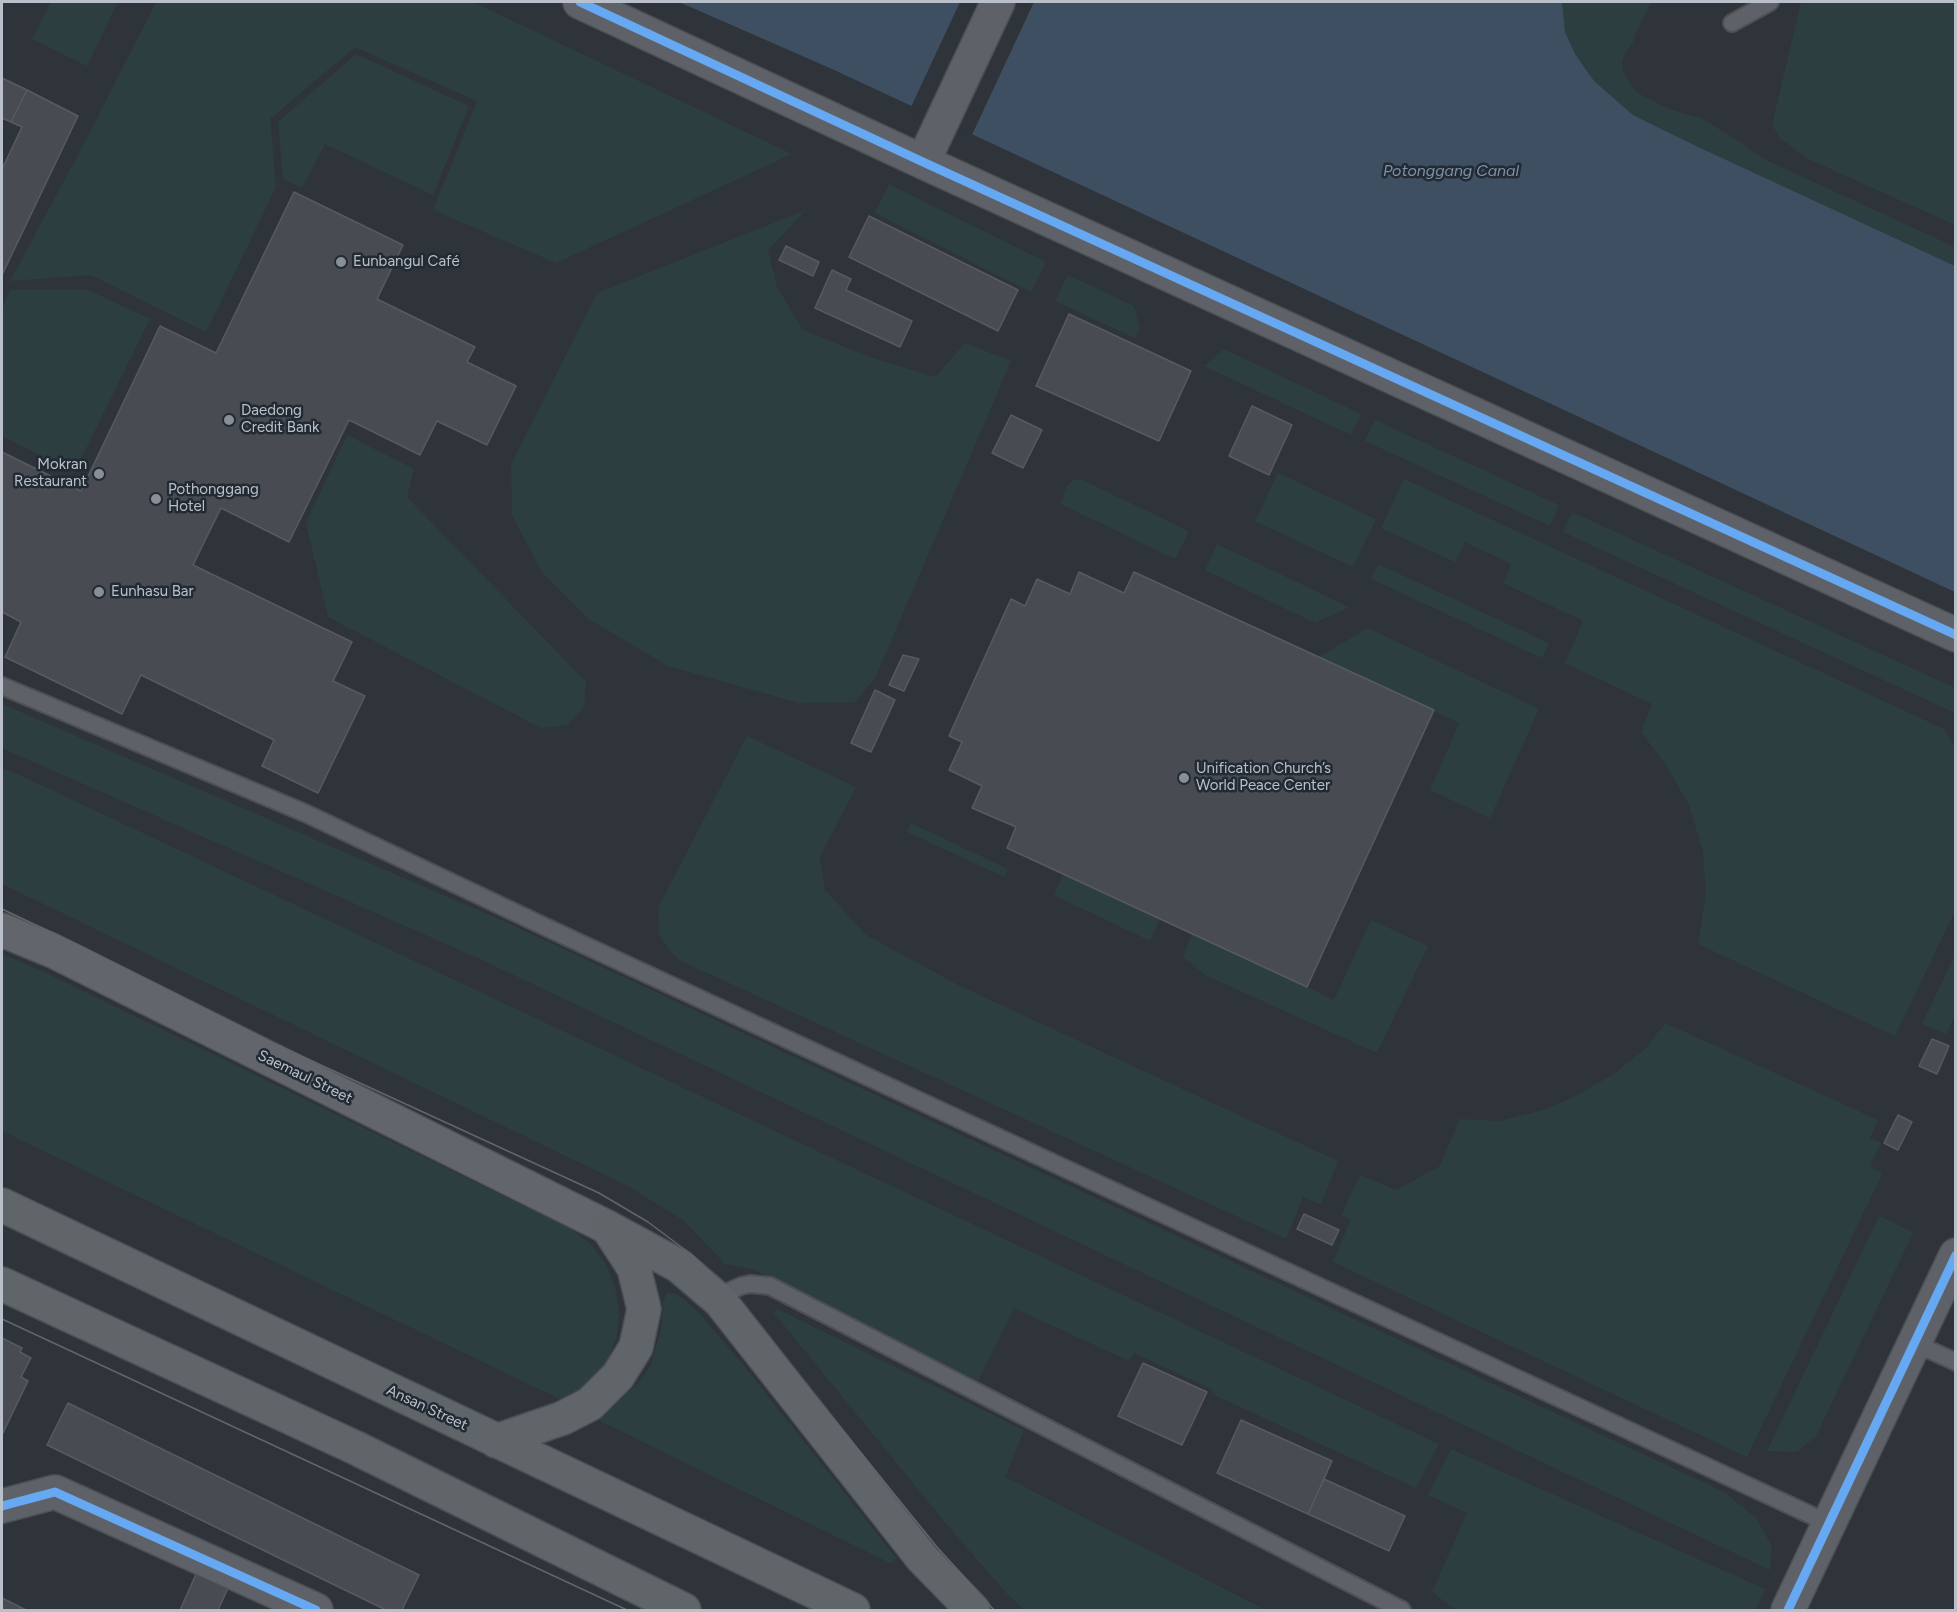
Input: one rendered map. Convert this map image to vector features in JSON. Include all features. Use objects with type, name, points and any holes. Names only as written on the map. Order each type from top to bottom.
[{"type":"main road","name":"Saemaul Street","points":[[2,930],[53,951],[608,1227]]},
{"type":"main road","name":"Ansan Street","points":[[2,1205],[853,1611]]},
{"type":"main road","points":[[608,1227],[679,1266],[720,1301],[922,1558],[973,1611]]},
{"type":"main road","points":[[496,1441],[563,1418],[590,1404],[618,1376],[636,1347],[644,1309],[642,1299],[634,1268],[608,1227]]},
{"type":"main road","points":[[2,1284],[356,1448],[684,1611]]},
{"type":"street","points":[[580,2],[923,162],[1956,635]]},
{"type":"street","points":[[923,162],[998,2]]},
{"type":"street","points":[[1788,1611],[1956,1255]]},
{"type":"street","points":[[2,1506],[55,1492],[316,1611]]},
{"type":"lane","points":[[1732,23],[1770,2]]},
{"type":"lane","points":[[2,686],[305,813],[1828,1523]]},
{"type":"lane","points":[[720,1301],[730,1291],[741,1286],[750,1284],[770,1286],[1402,1611]]},
{"type":"lane","points":[[1914,1343],[1956,1362]]},
{"type":"shaded area","points":[[51,2],[118,2],[87,66],[32,39]]},
{"type":"shaded area","points":[[156,2],[473,2],[792,154],[556,263],[433,210],[477,101],[355,47],[270,119],[276,187],[206,332],[91,275],[10,281],[87,138]]},
{"type":"shaded area","points":[[1562,2],[1651,2],[1622,62],[1623,72],[1636,92],[1669,109],[1701,118],[1766,160],[1955,247],[1955,266],[1633,115],[1594,81],[1575,54],[1565,32]]},
{"type":"shaded area","points":[[1801,2],[1955,2],[1955,225],[1806,158],[1780,138],[1772,125]]},
{"type":"shaded area","points":[[356,54],[469,106],[433,195],[325,144],[302,188],[283,179],[278,122]]},
{"type":"shaded area","points":[[889,184],[1046,262],[1031,292],[875,213]]},
{"type":"shaded area","points":[[806,210],[768,250],[777,287],[803,330],[867,356],[935,377],[965,343],[1011,361],[875,678],[855,702],[799,703],[668,666],[589,619],[541,571],[512,515],[511,464],[597,293]]},
{"type":"shaded area","points":[[1068,275],[1134,306],[1140,328],[1135,338],[1055,301]]},
{"type":"shaded area","points":[[10,290],[88,290],[150,319],[74,473],[2,436],[2,308]]},
{"type":"shaded area","points":[[1224,349],[1361,414],[1351,435],[1204,366]]},
{"type":"shaded area","points":[[1375,420],[1559,505],[1550,526],[1365,441]]},
{"type":"shaded area","points":[[347,435],[414,469],[407,497],[586,682],[584,707],[568,725],[541,728],[328,617],[306,523]]},
{"type":"shaded area","points":[[1278,473],[1376,519],[1353,567],[1255,521]]},
{"type":"shaded area","points":[[1404,479],[1944,729],[1955,748],[1955,911],[1895,1036],[1698,944],[1706,894],[1703,852],[1689,805],[1666,765],[1641,732],[1652,704],[1565,663],[1583,621],[1503,583],[1511,564],[1465,542],[1455,562],[1381,528]]},
{"type":"shaded area","points":[[1073,480],[1082,480],[1189,531],[1175,559],[1061,504],[1067,486]]},
{"type":"shaded area","points":[[1572,512],[1955,688],[1955,713],[1563,532]]},
{"type":"shaded area","points":[[1217,544],[1349,607],[1315,623],[1205,570]]},
{"type":"shaded area","points":[[1378,564],[1549,643],[1542,658],[1371,579]]},
{"type":"shaded area","points":[[1368,628],[1539,709],[1490,818],[1430,790],[1459,723],[1319,657]]},
{"type":"shaded area","points":[[2,704],[508,923],[1724,1492],[1757,1519],[1772,1547],[1770,1570],[480,959],[2,748]]},
{"type":"shaded area","points":[[747,736],[856,787],[820,857],[825,890],[866,935],[960,986],[1338,1161],[1321,1205],[1303,1197],[1286,1239],[677,959],[659,935],[658,908]]},
{"type":"shaded area","points":[[2,770],[9,770],[1439,1444],[1416,1488],[1212,1394],[1213,1390],[1134,1353],[1129,1361],[1014,1308],[978,1381],[755,1270],[725,1264],[684,1221],[630,1187],[2,884]]},
{"type":"shaded area","points":[[911,823],[1008,869],[1004,877],[907,832]]},
{"type":"shaded area","points":[[1063,874],[1160,919],[1150,941],[1054,895]]},
{"type":"shaded area","points":[[1371,920],[1428,946],[1377,1053],[1205,975],[1183,957],[1192,933],[1334,1000]]},
{"type":"shaded area","points":[[2,954],[40,970],[573,1230],[592,1245],[606,1265],[615,1287],[619,1311],[617,1335],[609,1357],[596,1377],[578,1394],[564,1401],[2,1131]]},
{"type":"shaded area","points":[[1955,955],[1955,1014],[1947,1034],[1922,1024]]},
{"type":"shaded area","points":[[1665,1023],[1878,1120],[1870,1138],[1881,1143],[1870,1166],[1882,1174],[1747,1457],[1333,1262],[1351,1219],[1341,1216],[1360,1175],[1396,1190],[1440,1166],[1460,1119],[1500,1121],[1546,1109],[1578,1095],[1615,1073],[1646,1048]]},
{"type":"shaded area","points":[[1879,1216],[1913,1233],[1816,1436],[1797,1452],[1767,1451]]},
{"type":"shaded area","points":[[667,1292],[676,1294],[685,1300],[700,1314],[745,1367],[897,1559],[890,1563],[600,1421],[601,1417],[640,1381],[650,1367],[662,1327],[663,1303]]},
{"type":"shaded area","points":[[777,1309],[1024,1430],[1005,1477],[1266,1610],[1024,1610],[1007,1594],[953,1532],[773,1312]]},
{"type":"shaded area","points":[[1451,1449],[1765,1589],[1756,1610],[1460,1610],[1453,1608],[1432,1592],[1467,1513],[1428,1495]]},
{"type":"water","name":"Potonggang Canal","points":[[679,2],[1562,2],[1565,32],[1575,54],[1594,81],[1633,115],[1955,266],[1955,592],[832,69]]},
{"type":"pier","points":[[960,2],[1034,2],[971,137],[910,109]]},
{"type":"building","points":[[2,78],[27,90],[11,122],[2,118]]},
{"type":"building","points":[[27,90],[78,116],[2,275],[2,169],[22,127],[11,122]]},
{"type":"building","name":"Pothonggang Hotel","points":[[294,192],[403,245],[377,299],[475,347],[467,362],[516,386],[487,445],[437,421],[420,455],[349,420],[289,542],[221,508],[193,565],[352,642],[333,681],[365,696],[318,793],[262,766],[274,740],[141,675],[122,714],[5,657],[21,622],[2,612],[2,452],[81,491],[160,326],[216,353]]},
{"type":"building","points":[[869,216],[1018,290],[998,331],[849,257]]},
{"type":"building","points":[[786,246],[819,262],[813,276],[779,260]]},
{"type":"building","points":[[832,270],[851,279],[846,290],[912,321],[900,347],[815,308]]},
{"type":"building","points":[[1069,314],[1191,371],[1159,441],[1036,386]]},
{"type":"building","points":[[1252,406],[1292,425],[1269,475],[1229,456]]},
{"type":"building","points":[[1011,415],[1042,430],[1023,468],[992,453]]},
{"type":"building","name":"Unification Church’s World Peace Center","points":[[1079,572],[1124,593],[1134,572],[1434,710],[1307,987],[1007,848],[1016,827],[972,808],[982,786],[949,770],[962,742],[949,736],[1011,599],[1025,606],[1037,579],[1070,594]]},
{"type":"building","points":[[903,655],[919,659],[904,691],[889,685]]},
{"type":"building","points":[[875,690],[895,700],[871,752],[851,743]]},
{"type":"building","points":[[1932,1039],[1949,1046],[1937,1074],[1919,1066]]},
{"type":"building","points":[[1898,1115],[1912,1122],[1898,1150],[1884,1143]]},
{"type":"building","points":[[1304,1214],[1339,1230],[1332,1245],[1297,1229]]},
{"type":"building","points":[[2,1338],[22,1348],[20,1352],[31,1358],[21,1377],[28,1381],[2,1435]]},
{"type":"building","points":[[1143,1363],[1207,1392],[1182,1445],[1118,1416]]},
{"type":"building","points":[[68,1403],[419,1575],[402,1610],[386,1610],[47,1445]]},
{"type":"building","points":[[1241,1420],[1332,1461],[1308,1514],[1217,1473]]},
{"type":"building","points":[[1324,1479],[1405,1516],[1389,1551],[1308,1514]]},
{"type":"building","points":[[197,1572],[229,1586],[218,1610],[180,1610]]},
{"type":"building","points":[[2,1598],[26,1610],[2,1610]]},
{"type":"tram line","points":[[2,909],[273,1043],[599,1193],[648,1222],[692,1255],[730,1291],[937,1547],[994,1610]]},
{"type":"tram line","points":[[2,1319],[627,1610]]},
{"type":"cycle path","points":[[580,2],[923,162],[1956,635]]},
{"type":"cycle path","points":[[1788,1610],[1956,1255]]},
{"type":"cycle path","points":[[2,1506],[55,1492],[316,1610]]},
{"type":"place","name":"Eunbangul Café","points":[[341,262]]},
{"type":"place","name":"Daedong Credit Bank","points":[[229,420]]},
{"type":"place","name":"Mokran Restaurant","points":[[99,474]]},
{"type":"place","name":"Pothonggang Hotel","points":[[156,499]]},
{"type":"place","name":"Eunhasu Bar","points":[[99,592]]},
{"type":"place","name":"Unification Church’s World Peace Center","points":[[1184,778]]}]
